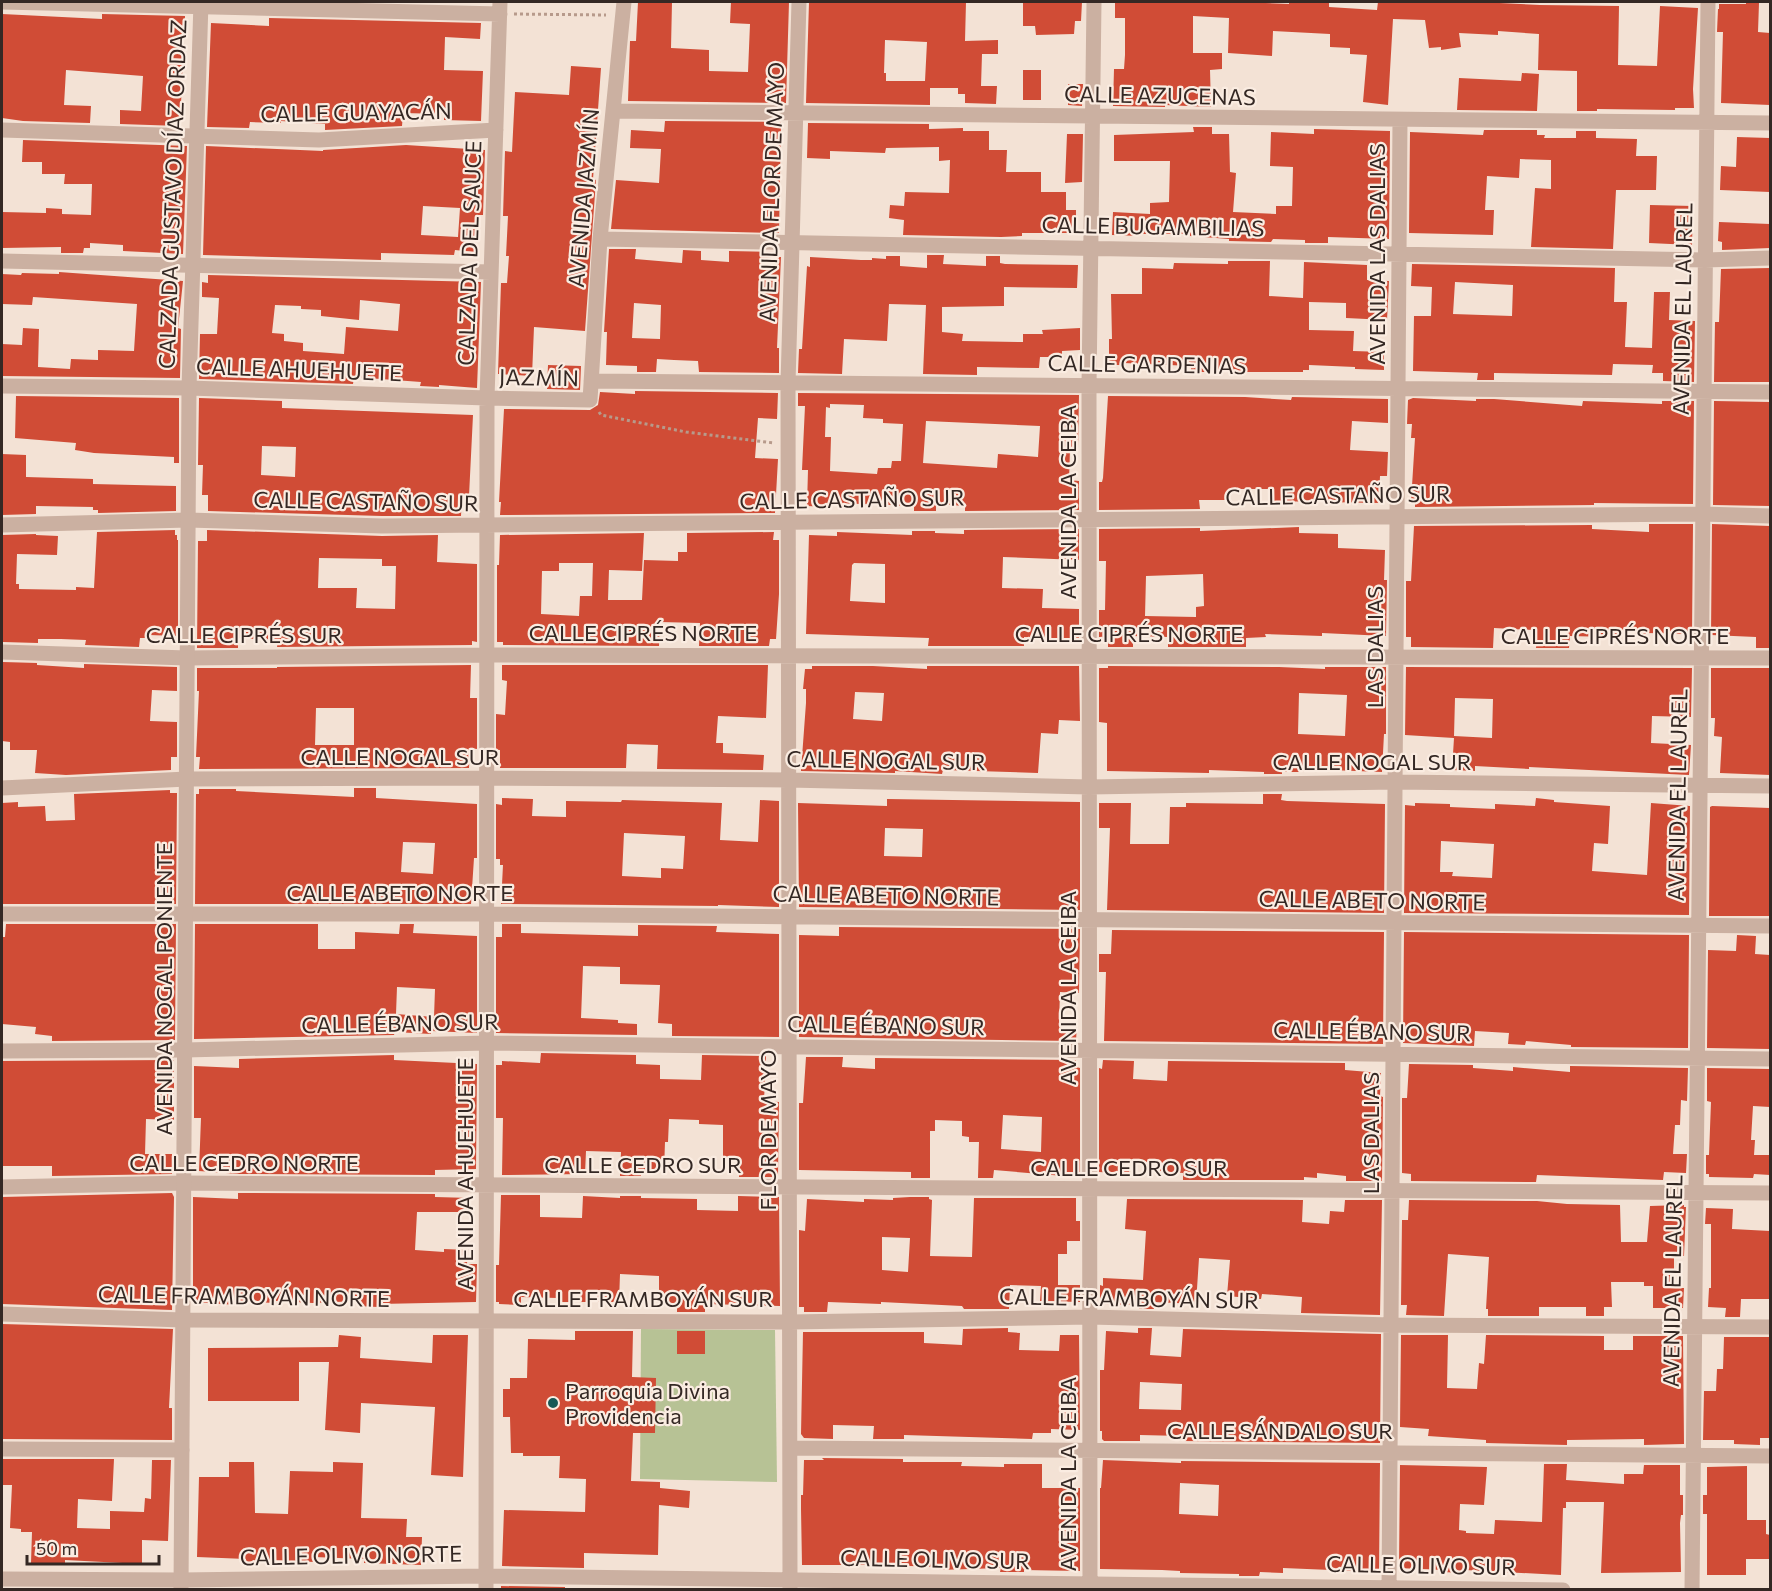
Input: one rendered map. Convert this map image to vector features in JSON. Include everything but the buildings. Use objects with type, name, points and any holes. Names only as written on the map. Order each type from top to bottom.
[{"type":"street","points":[[2,2],[500,8]]},
{"type":"street","name":"AVENIDA FLOR DE MAYO","points":[[788,383],[799,2]]},
{"type":"street","name":"AVENIDA LA CEIBA","points":[[1090,1586],[1089,386],[1094,2]]},
{"type":"street","name":"AVENIDA EL LAUREL","points":[[1692,1590],[1707,2]]},
{"type":"street","name":"CALZADA GUSTAVO DÍAZ ORDAZ","points":[[189,388],[201,4]]},
{"type":"street","name":"CALZADA DEL SAUCE","points":[[487,398],[500,8]]},
{"type":"street","name":"AVENIDA JAZMÍN","points":[[590,400],[600,239],[624,9]]},
{"type":"street","name":"CALLE AZUCENAS","points":[[613,111],[1770,123]]},
{"type":"street","name":"AVENIDA LAS DALIAS","points":[[1398,389],[1400,120]]},
{"type":"street","name":"CALLE GUAYACÁN","points":[[2,130],[319,140],[496,130]]},
{"type":"street","name":"CALLE BUGAMBILIAS","points":[[600,239],[1705,260],[1770,258]]},
{"type":"street","points":[[2,261],[491,272]]},
{"type":"street","name":"CALLE GARDENIAS","points":[[591,381],[1770,392]]},
{"type":"street","name":"FLOR DE MAYO","points":[[788,383],[790,1584]]},
{"type":"street","name":"CALLE AHUEHUETE","points":[[2,386],[189,388],[487,398]]},
{"type":"street","name":"AVENIDA NOGAL PONIENTE","points":[[181,1585],[189,388]]},
{"type":"street","name":"LAS DALIAS","points":[[1389,1588],[1398,389]]},
{"type":"street","name":"JAZMÍN","points":[[487,398],[590,400]]},
{"type":"street","name":"AVENIDA AHUEHUETE","points":[[486,1583],[487,398]]},
{"type":"street","name":"CALLE CASTAÑO SUR","points":[[2,525],[188,520],[382,526],[1702,514],[1770,516]]},
{"type":"street","name":"CALLE CIPRÉS SUR","points":[[2,652],[187,658],[487,654]]},
{"type":"street","name":"CALLE CIPRÉS NORTE","points":[[487,654],[1770,658]]},
{"type":"street","name":"CALLE NOGAL SUR","points":[[2,788],[187,779],[487,778],[789,780],[1089,787],[1395,782],[1770,786]]},
{"type":"street","name":"CALLE ABETO NORTE","points":[[2,914],[487,914],[1770,926]]},
{"type":"street","name":"CALLE ÉBANO SUR","points":[[2,1051],[184,1050],[487,1043],[1770,1059]]},
{"type":"street","name":"CALLE CEDRO NORTE","points":[[2,1187],[184,1183],[486,1186]]},
{"type":"street","name":"CALLE CEDRO SUR","points":[[486,1186],[1770,1193]]},
{"type":"street","name":"CALLE FRAMBOYÁN NORTE","points":[[2,1314],[183,1320],[486,1320]]},
{"type":"street","name":"CALLE FRAMBOYÁN SUR","points":[[486,1320],[790,1322],[1090,1317],[1391,1325],[1770,1327]]},
{"type":"street","name":"CALLE SÁNDALO SUR","points":[[790,1448],[1770,1456]]},
{"type":"street","points":[[2,1449],[182,1450]]},
{"type":"street","name":"CALLE OLIVO NORTE","points":[[2,1579],[181,1585],[486,1583]]},
{"type":"street","name":"CALLE OLIVO SUR","points":[[486,1583],[1563,1590]]},
{"type":"path","points":[[500,8],[624,9]]},
{"type":"path","points":[[590,400],[601,415],[686,432],[788,444]]},
{"type":"green space","points":[[641,1329],[775,1330],[777,1482],[640,1479]]},
{"type":"place","name":"Parroquia Divina Providencia","points":[[553,1403]]}]
